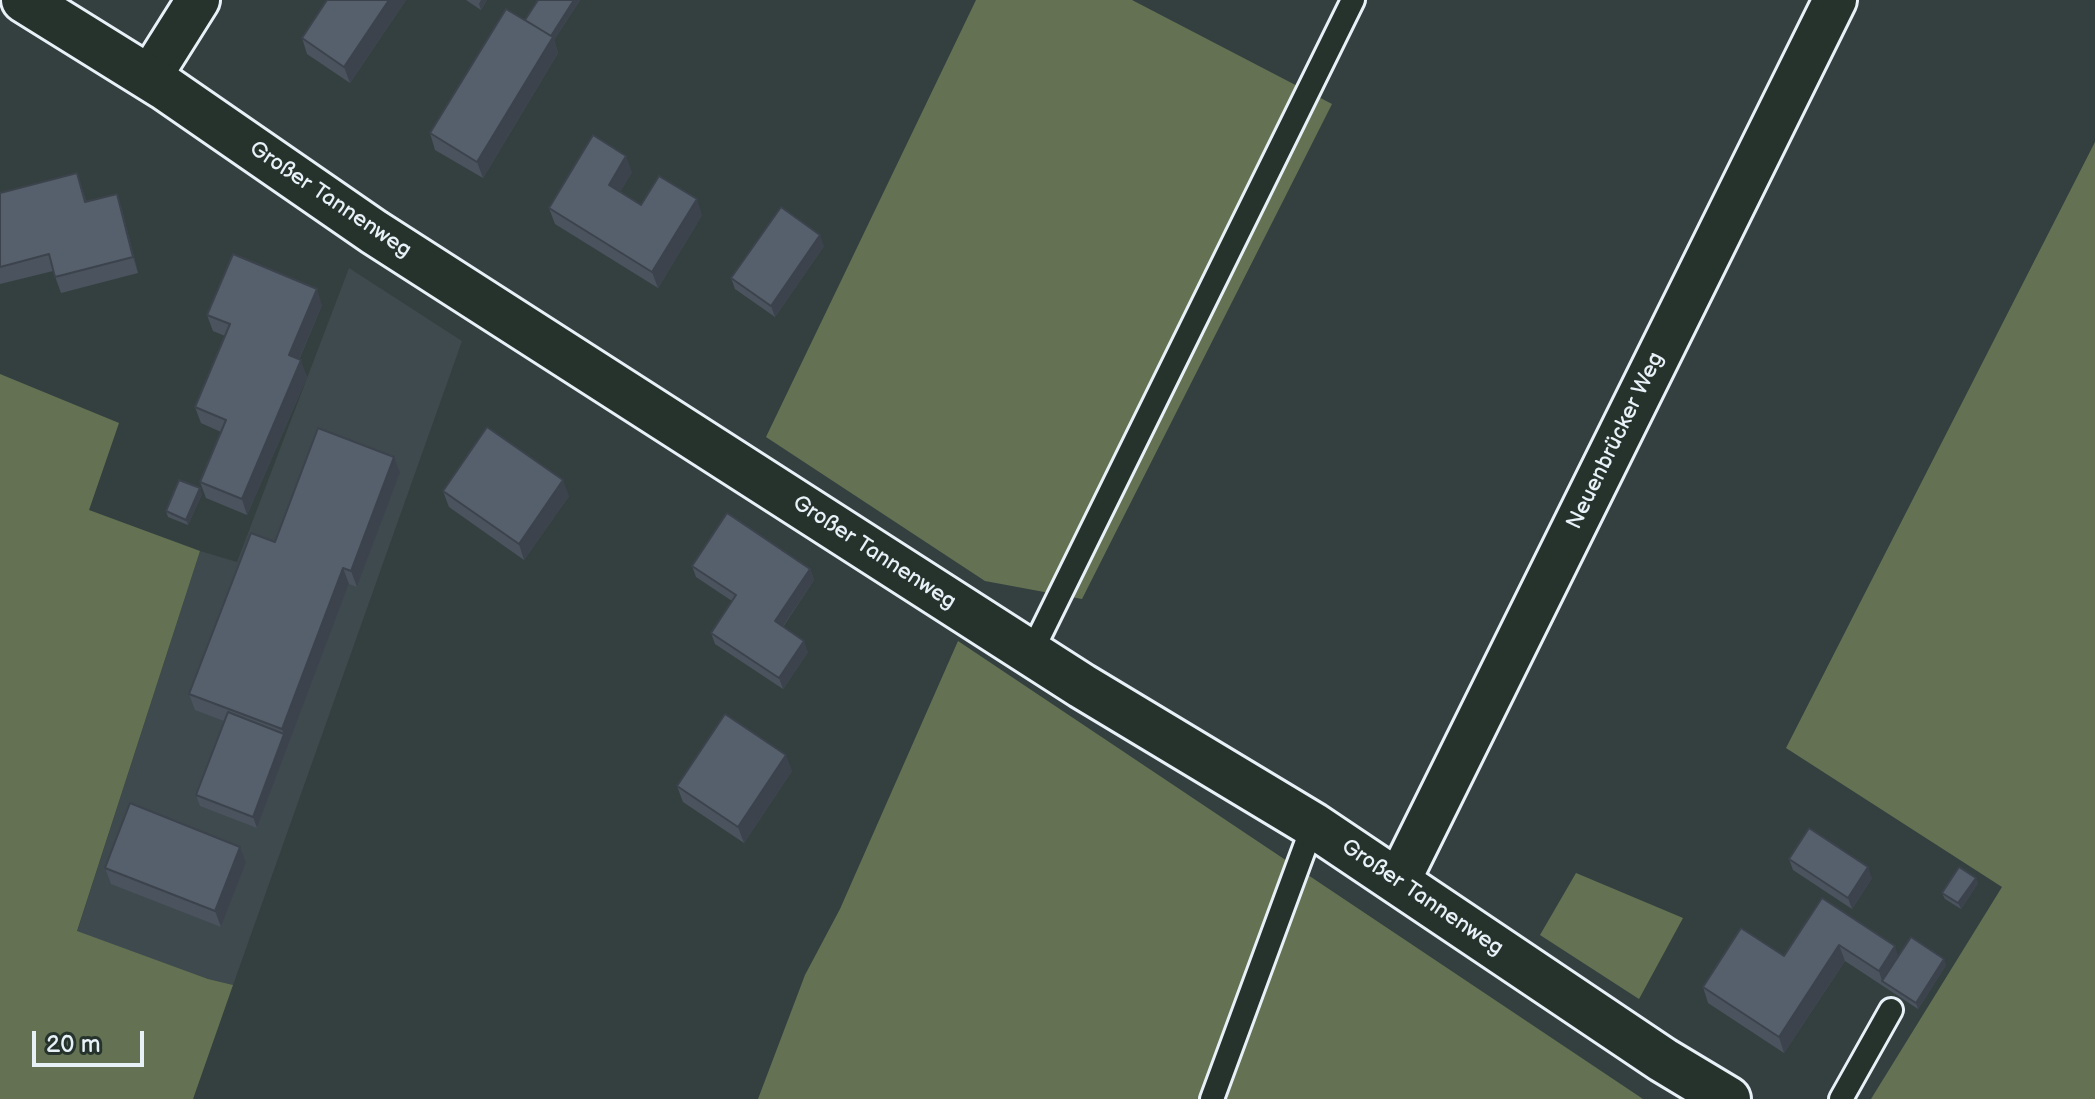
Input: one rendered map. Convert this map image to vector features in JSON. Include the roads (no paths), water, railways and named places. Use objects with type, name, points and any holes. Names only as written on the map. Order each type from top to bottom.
[{"type":"street","name":"Großer Tannenweg","points":[[24,0],[149,78],[374,232],[1031,653],[1313,825],[1663,1060],[1728,1099]]},
{"type":"street","points":[[149,78],[198,0]]},
{"type":"street","name":"Neuenbrücker Weg","points":[[1398,882],[1835,0]]},
{"type":"lane","points":[[1031,653],[1353,0]]},
{"type":"lane","points":[[1212,1099],[1313,825]]},
{"type":"lane","points":[[1841,1099],[1891,1010]]}]
